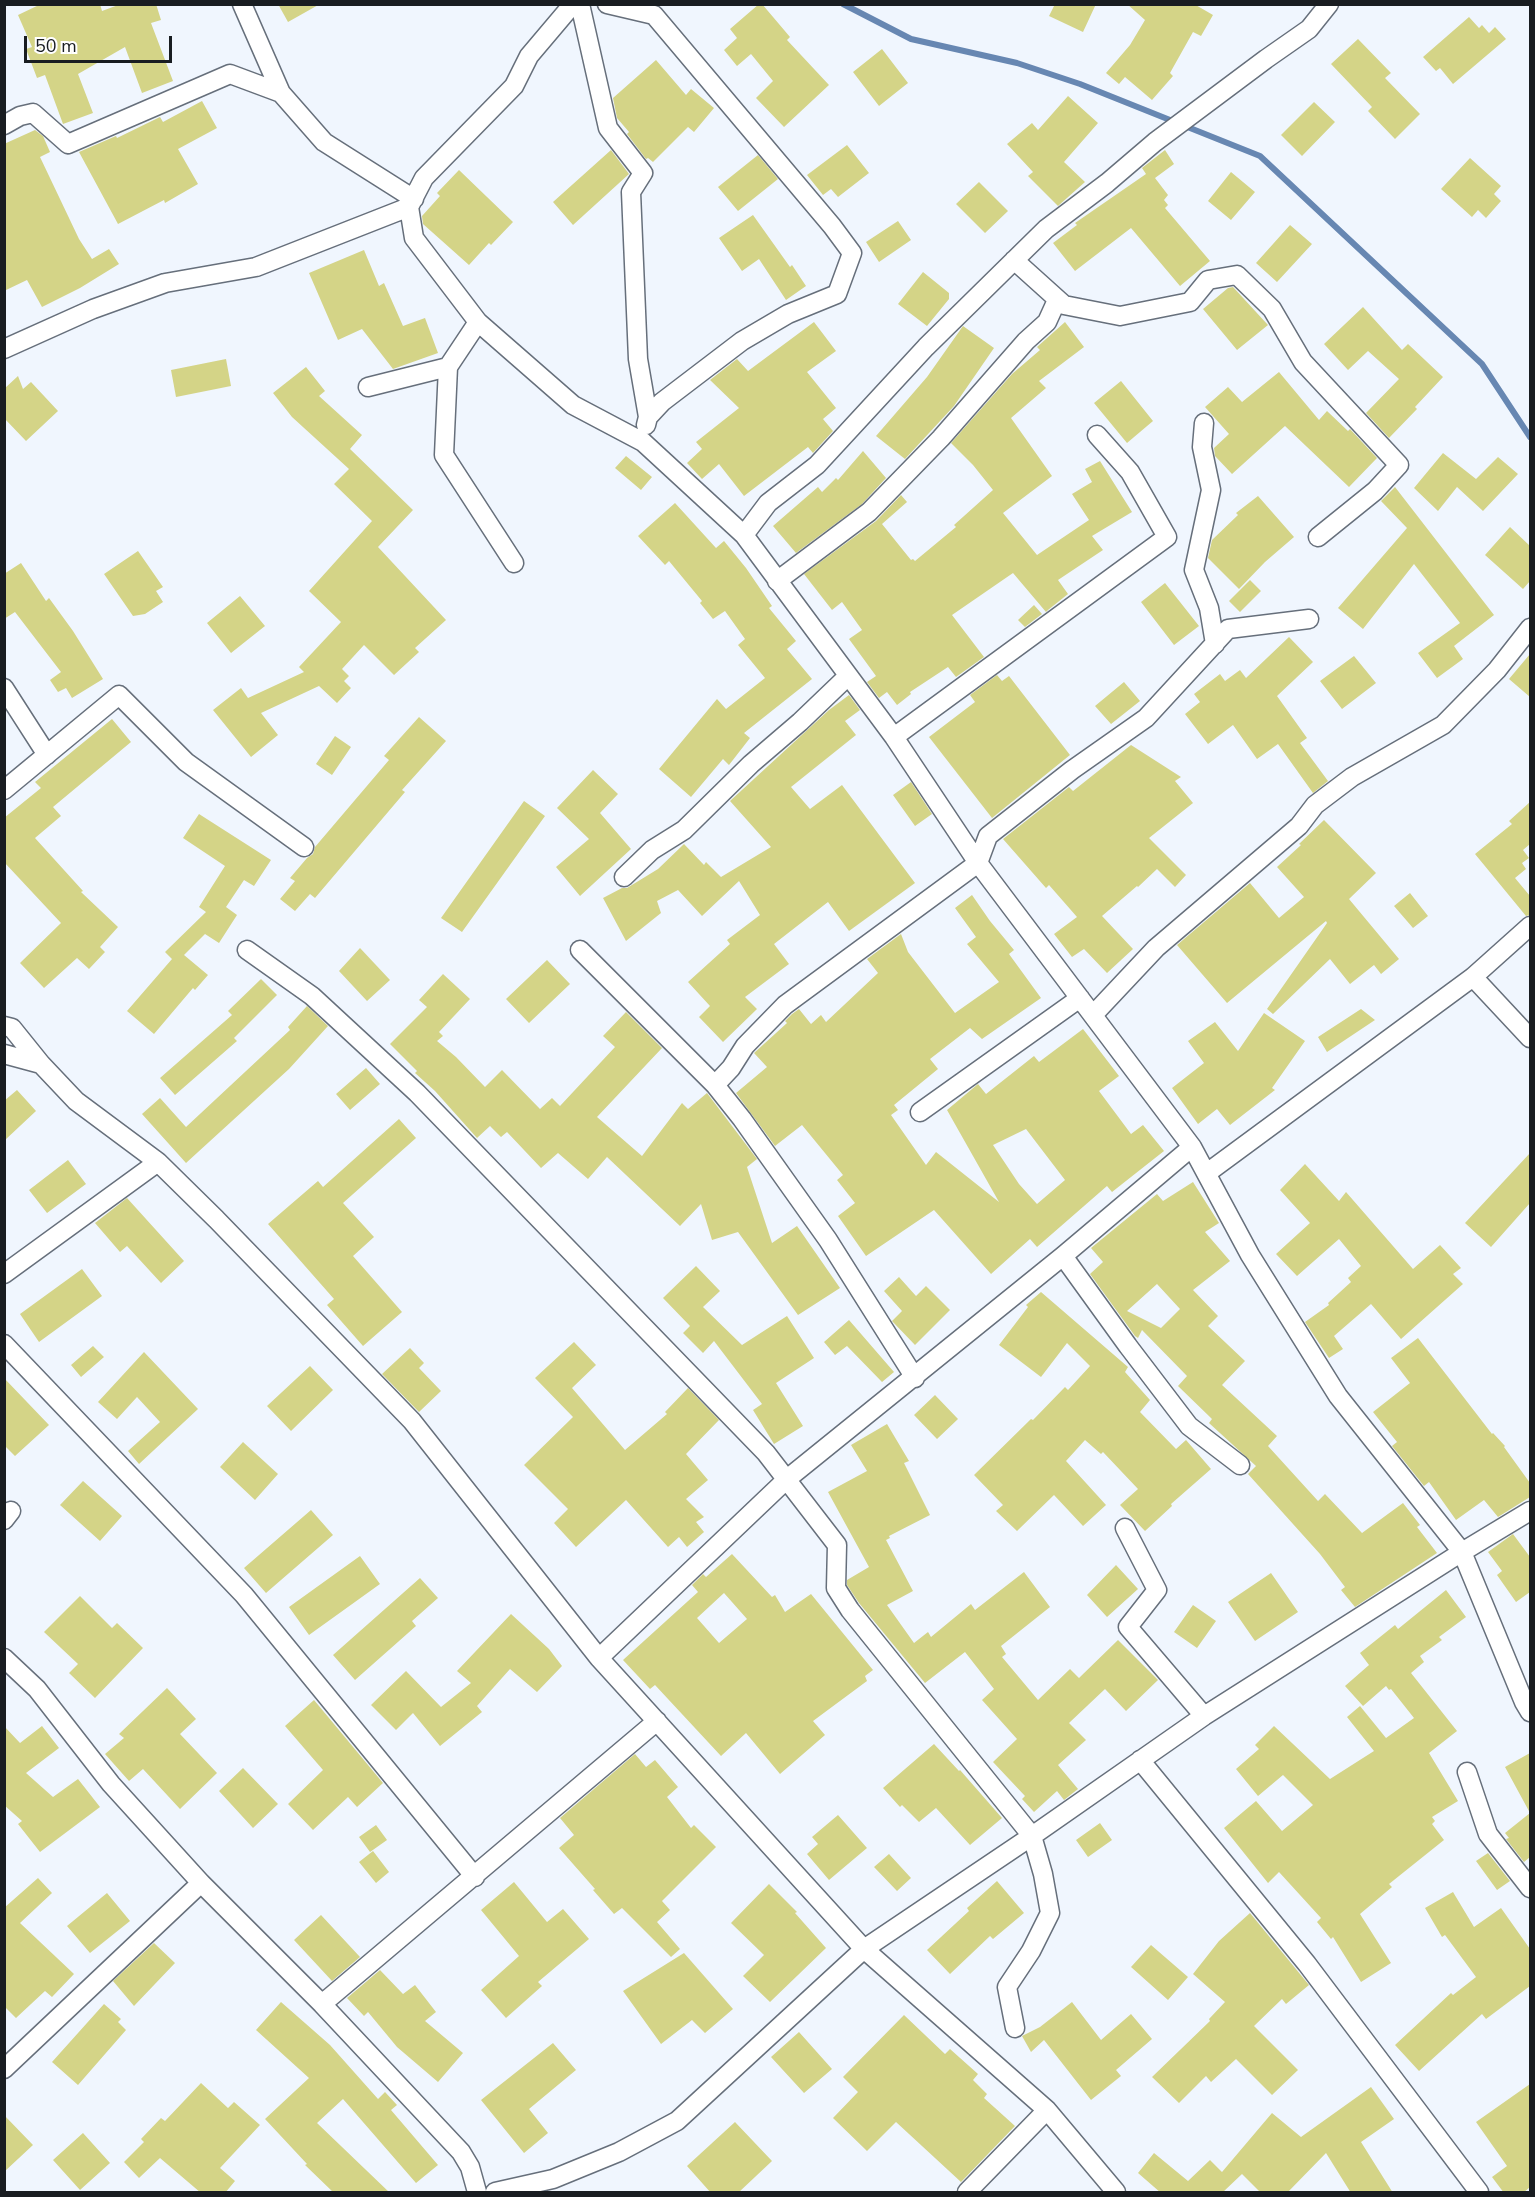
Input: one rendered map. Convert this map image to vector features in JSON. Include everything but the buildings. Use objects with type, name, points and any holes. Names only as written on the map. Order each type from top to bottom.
[{"type":"street","points":[[242,4],[281,93],[324,142],[411,203]]},
{"type":"street","points":[[573,4],[529,56],[514,86],[424,178],[411,203],[414,238],[478,322],[573,405],[643,442],[744,535],[894,737],[978,863],[1192,1147],[1250,1255],[1338,1396],[1462,1552],[1530,1712]]},
{"type":"street","points":[[580,4],[608,128],[643,173],[631,192],[638,359],[648,417],[643,442]]},
{"type":"street","points":[[607,4],[654,15],[832,226],[852,253],[837,294],[788,314],[742,341],[662,402],[648,417]]},
{"type":"street","points":[[744,535],[768,503],[817,465],[926,347],[1046,229],[1107,183],[1155,142],[1310,29],[1329,4]]},
{"type":"street","points":[[4,125],[20,116],[33,113],[68,144],[230,74],[281,93]]},
{"type":"street","points":[[4,349],[93,309],[165,283],[256,267],[411,203]]},
{"type":"street","points":[[1014,260],[1064,305],[1120,316],[1190,302],[1208,280],[1237,275],[1272,309],[1303,362],[1399,465],[1375,491],[1318,537]]},
{"type":"street","points":[[777,581],[869,513],[1047,322],[1058,300]]},
{"type":"street","points":[[478,322],[448,367],[444,455],[514,563]]},
{"type":"street","points":[[368,387],[448,367]]},
{"type":"street","points":[[1204,423],[1202,447],[1211,490],[1194,570],[1209,608],[1215,644]]},
{"type":"street","points":[[894,737],[1167,537],[1130,472],[1097,435]]},
{"type":"street","points":[[715,1085],[731,1068],[745,1046],[785,1005],[978,863],[988,836],[1072,771],[1146,718],[1228,630],[1309,619]]},
{"type":"street","points":[[1093,1015],[1156,948],[1299,826],[1315,805],[1352,777],[1443,725],[1497,670],[1530,628]]},
{"type":"street","points":[[624,877],[652,850],[684,830],[751,764],[800,722],[848,676]]},
{"type":"street","points":[[4,688],[47,755]]},
{"type":"street","points":[[4,790],[119,695],[186,762],[304,847]]},
{"type":"street","points":[[1207,1173],[1473,977],[1530,926]]},
{"type":"street","points":[[247,950],[312,996],[417,1093],[766,1453],[837,1545],[836,1588],[850,1610],[1032,1836],[1043,1874],[1050,1913],[1031,1951],[1007,1987],[1015,2028]]},
{"type":"street","points":[[580,950],[715,1085],[742,1119],[828,1240],[915,1378]]},
{"type":"street","points":[[1473,977],[1530,1038]]},
{"type":"street","points":[[920,1112],[1080,998]]},
{"type":"street","points":[[4,1026],[12,1028],[41,1064],[76,1101],[158,1162],[412,1421],[599,1658],[864,1949],[1047,2110],[1116,2193]]},
{"type":"street","points":[[4,1054],[41,1064]]},
{"type":"street","points":[[599,1658],[787,1479],[915,1378],[1192,1147]]},
{"type":"street","points":[[4,1274],[158,1162]]},
{"type":"street","points":[[1063,1256],[1189,1426],[1240,1465]]},
{"type":"street","points":[[4,1344],[244,1594],[475,1877]]},
{"type":"street","points":[[495,2193],[553,2179],[619,2152],[677,2121],[864,1949],[1204,1716],[1530,1511]]},
{"type":"street","points":[[1125,1528],[1157,1590],[1128,1627],[1204,1716]]},
{"type":"street","points":[[4,1658],[37,1689],[111,1784],[201,1883],[322,2004],[461,2152],[470,2167],[477,2193]]},
{"type":"street","points":[[322,2004],[657,1721]]},
{"type":"street","points":[[1140,1760],[1307,1964],[1479,2193]]},
{"type":"street","points":[[1467,1772],[1488,1834],[1530,1888]]},
{"type":"street","points":[[4,2069],[201,1883]]},
{"type":"street","points":[[966,2193],[1047,2110]]},
{"type":"waterway","points":[[843,4],[911,39],[1017,63],[1080,84],[1260,156],[1482,364],[1530,437]]}]
